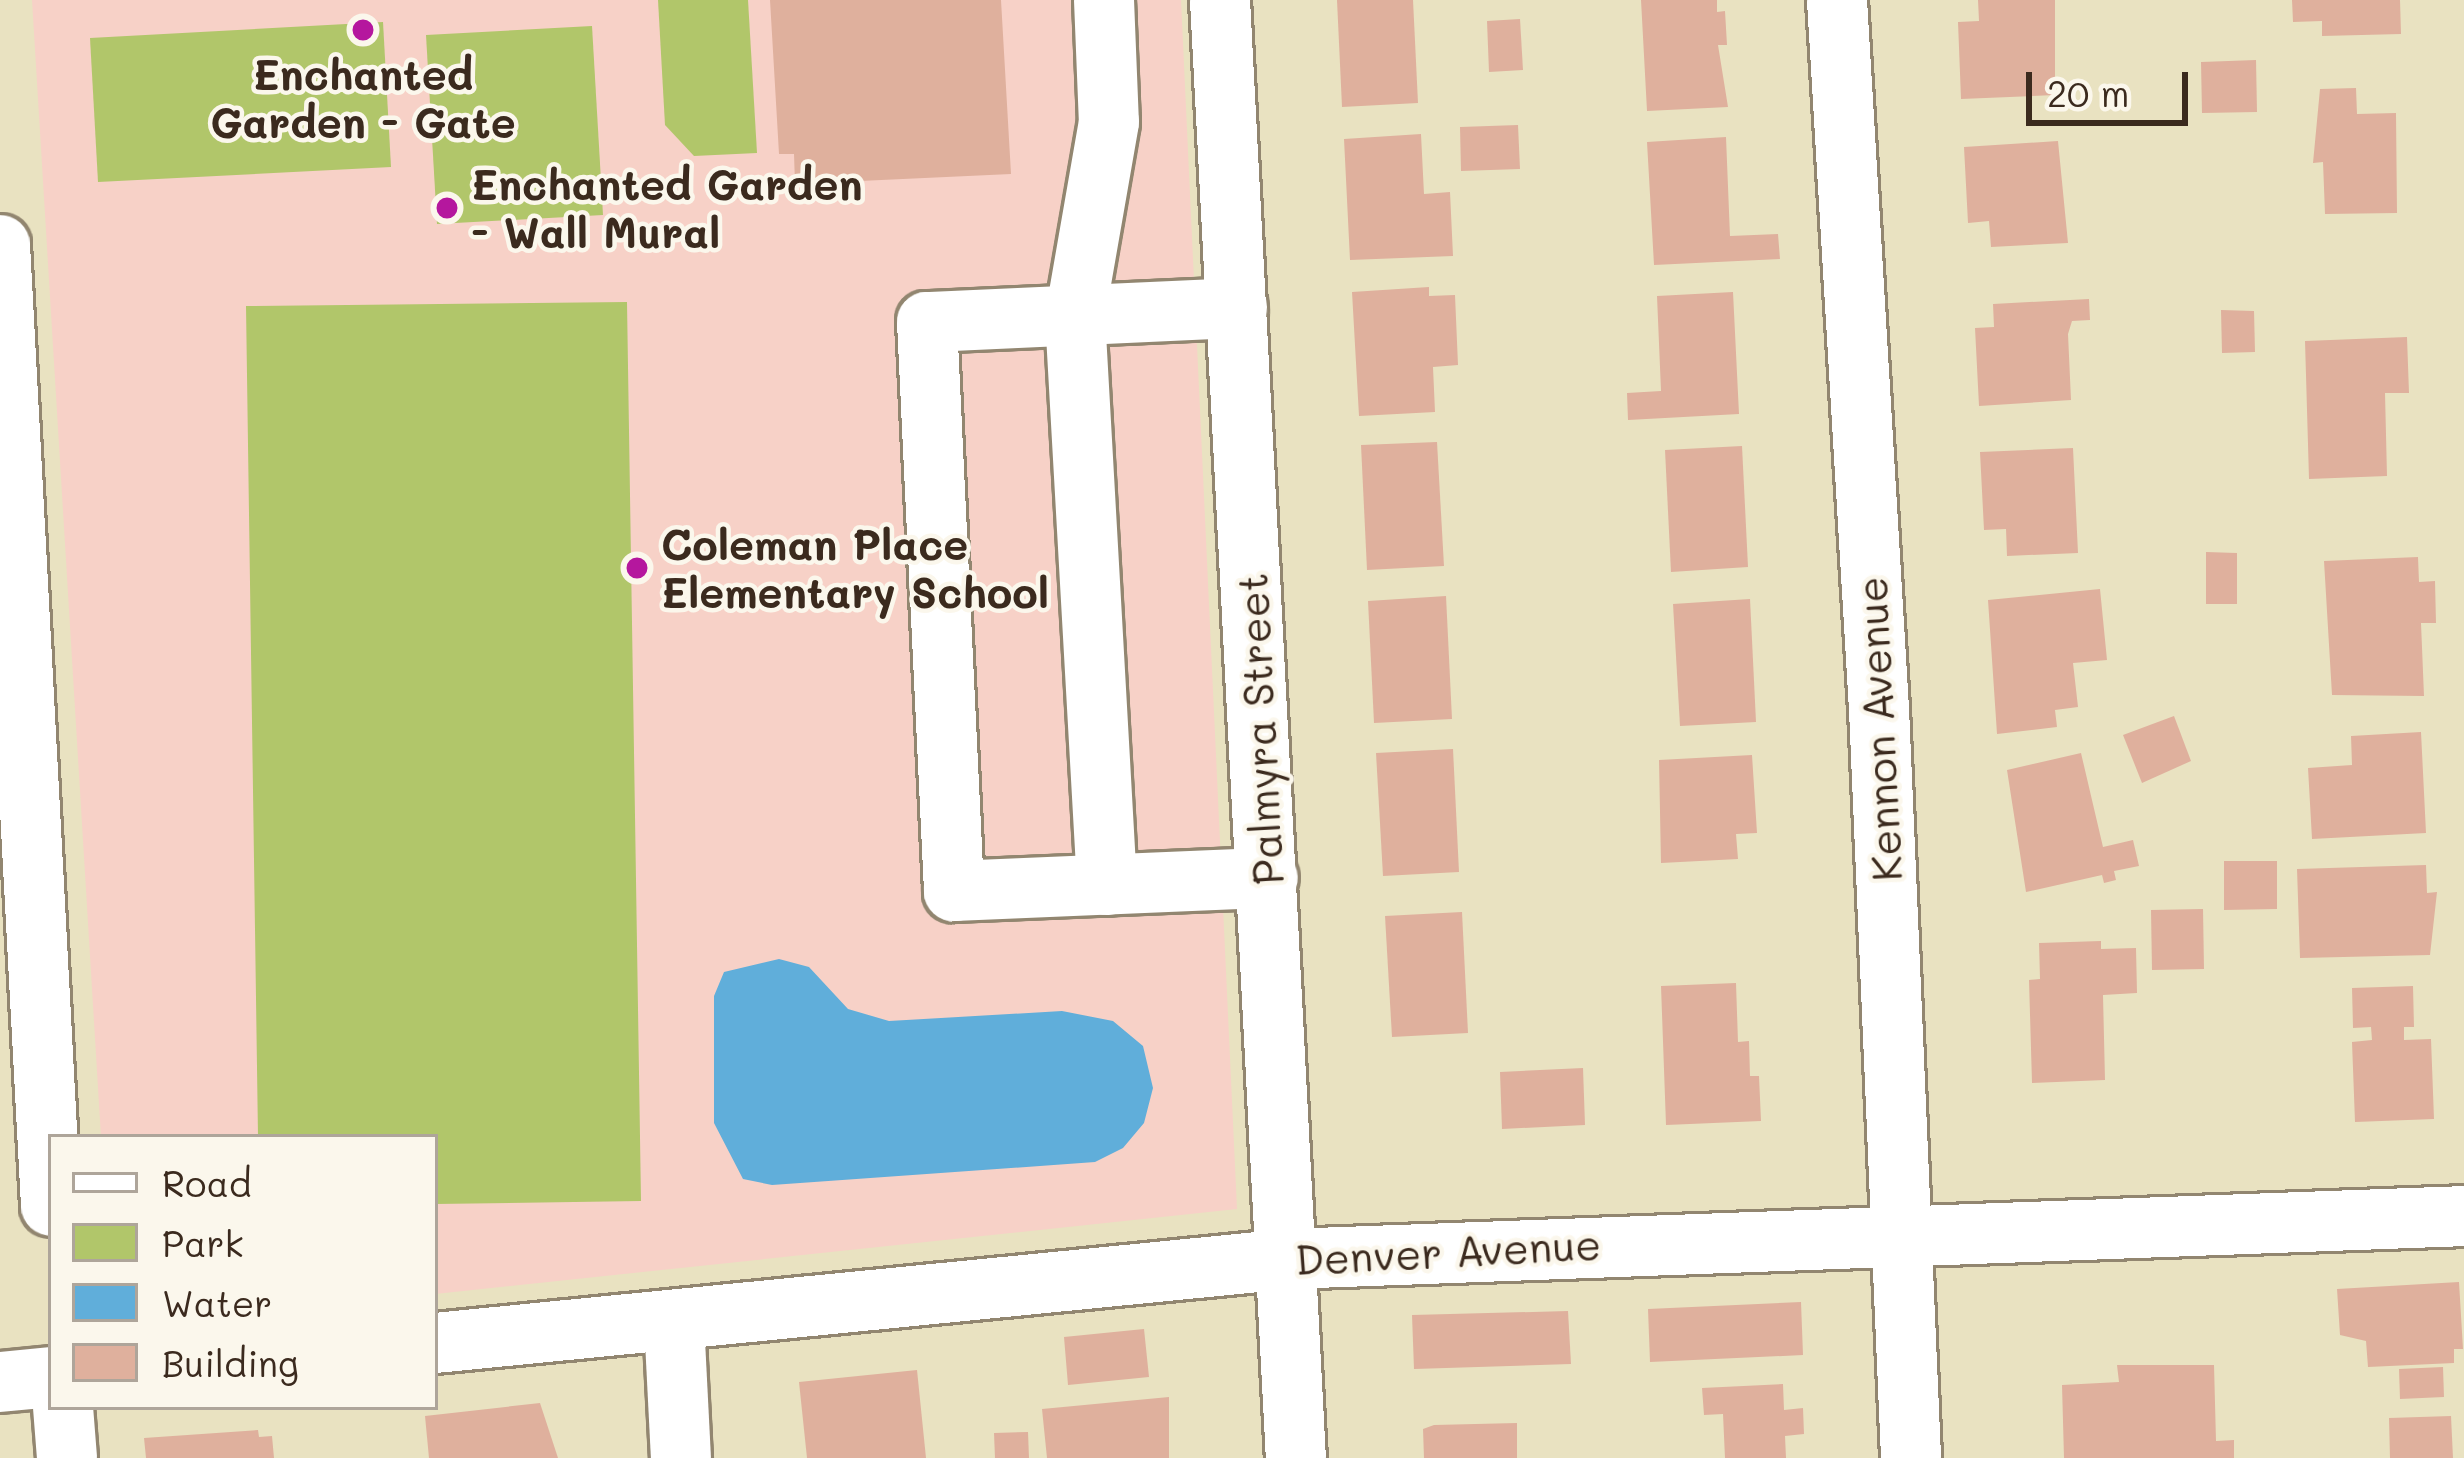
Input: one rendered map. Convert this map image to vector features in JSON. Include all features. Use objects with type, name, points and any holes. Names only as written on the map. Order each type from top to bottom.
[{"type":"street","points":[[1104,0],[1109,122],[1075,316],[1107,885]]},
{"type":"street","name":"Palmyra Street","points":[[1220,0],[1295,1458]]},
{"type":"street","name":"Kennon Avenue","points":[[1837,0],[1911,1458]]},
{"type":"street","points":[[0,245],[48,1149]]},
{"type":"street","points":[[1238,308],[927,322],[954,891],[1268,878]]},
{"type":"street","name":"Denver Avenue","points":[[438,1343],[1288,1258],[1902,1232],[2464,1216]]},
{"type":"street","points":[[674,1322],[681,1458]]},
{"type":"street","points":[[0,1382],[48,1377]]},
{"type":"street","points":[[63,1410],[67,1458]]},
{"type":"shaded area","name":"Coleman Place Elementary School","points":[[32,0],[1181,0],[1237,1209],[438,1294],[438,1134],[101,1134]]},
{"type":"green space","points":[[658,0],[748,0],[757,153],[694,156],[665,125]]},
{"type":"green space","points":[[383,22],[391,167],[98,182],[90,38]]},
{"type":"green space","points":[[592,26],[603,215],[437,224],[426,35]]},
{"type":"green space","points":[[627,302],[641,1201],[438,1204],[438,1134],[258,1134],[246,306]]},
{"type":"water","points":[[779,959],[809,967],[848,1009],[889,1021],[1062,1011],[1113,1021],[1143,1046],[1153,1088],[1144,1123],[1123,1148],[1095,1162],[772,1185],[743,1179],[714,1123],[714,996],[724,972]]},
{"type":"building","points":[[770,0],[1001,0],[1011,174],[795,184],[794,154],[779,154]]},
{"type":"building","points":[[1337,0],[1413,0],[1418,103],[1342,107]]},
{"type":"building","points":[[1641,0],[1717,0],[1717,12],[1725,11],[1727,45],[1718,45],[1728,107],[1647,111]]},
{"type":"building","points":[[1978,0],[2055,0],[2055,95],[1961,99],[1958,22],[1979,21]]},
{"type":"building","points":[[2292,0],[2400,0],[2401,34],[2322,36],[2322,21],[2293,22]]},
{"type":"building","points":[[1520,19],[1523,70],[1489,72],[1487,21]]},
{"type":"building","points":[[2256,60],[2257,112],[2202,113],[2201,62]]},
{"type":"building","points":[[2356,88],[2357,114],[2396,113],[2397,213],[2325,214],[2323,162],[2313,163],[2320,89]]},
{"type":"building","points":[[1518,125],[1520,169],[1461,171],[1460,127]]},
{"type":"building","points":[[1421,134],[1424,194],[1450,192],[1453,256],[1350,260],[1344,139]]},
{"type":"building","points":[[1726,137],[1730,236],[1778,234],[1780,259],[1654,265],[1647,142]]},
{"type":"building","points":[[2058,141],[2068,243],[1991,247],[1989,221],[1968,223],[1964,147]]},
{"type":"building","points":[[1429,287],[1429,296],[1455,295],[1458,365],[1433,367],[1435,412],[1359,416],[1352,292]]},
{"type":"building","points":[[1733,292],[1739,414],[1628,420],[1627,393],[1661,391],[1657,296]]},
{"type":"building","points":[[2089,299],[2090,320],[2072,321],[2068,334],[2071,400],[1979,406],[1975,328],[1994,327],[1993,304]]},
{"type":"building","points":[[2221,310],[2254,311],[2255,352],[2222,353]]},
{"type":"building","points":[[2407,337],[2409,393],[2385,393],[2387,476],[2309,479],[2305,341]]},
{"type":"building","points":[[1437,442],[1444,566],[1367,570],[1361,445]]},
{"type":"building","points":[[1742,446],[1748,567],[1671,572],[1665,450]]},
{"type":"building","points":[[2073,448],[2078,553],[2007,556],[2006,529],[1984,530],[1980,452]]},
{"type":"building","points":[[2206,552],[2237,553],[2237,604],[2206,604]]},
{"type":"building","points":[[2418,557],[2419,582],[2435,581],[2436,623],[2421,623],[2424,696],[2332,695],[2324,561]]},
{"type":"building","points":[[2100,589],[2107,660],[2073,663],[2078,707],[2055,710],[2057,727],[1997,734],[1988,600]]},
{"type":"building","points":[[1446,596],[1452,719],[1374,723],[1368,601]]},
{"type":"building","points":[[1750,599],[1756,722],[1680,726],[1673,604]]},
{"type":"building","points":[[2174,716],[2191,761],[2142,783],[2123,735]]},
{"type":"building","points":[[2421,732],[2426,833],[2312,839],[2308,768],[2352,765],[2351,736]]},
{"type":"building","points":[[1453,749],[1459,872],[1383,876],[1376,753]]},
{"type":"building","points":[[2081,753],[2103,847],[2133,840],[2139,866],[2114,871],[2116,880],[2104,883],[2102,875],[2026,892],[2007,770]]},
{"type":"building","points":[[1752,755],[1757,833],[1736,834],[1738,859],[1661,863],[1659,760]]},
{"type":"building","points":[[2224,861],[2277,861],[2277,909],[2224,910]]},
{"type":"building","points":[[2426,865],[2427,893],[2437,892],[2430,955],[2300,958],[2297,869]]},
{"type":"building","points":[[2203,909],[2204,969],[2152,970],[2151,910]]},
{"type":"building","points":[[1462,912],[1468,1033],[1392,1037],[1385,916]]},
{"type":"building","points":[[2101,941],[2101,949],[2136,948],[2137,993],[2103,995],[2105,1080],[2032,1083],[2029,980],[2040,979],[2039,943]]},
{"type":"building","points":[[1736,983],[1738,1042],[1749,1041],[1750,1076],[1759,1076],[1761,1121],[1666,1125],[1661,986]]},
{"type":"building","points":[[2413,986],[2414,1027],[2404,1027],[2404,1040],[2431,1039],[2434,1119],[2355,1122],[2352,1042],[2372,1040],[2371,1027],[2353,1028],[2352,988]]},
{"type":"building","points":[[1583,1068],[1585,1125],[1502,1129],[1500,1072]]},
{"type":"building","points":[[2459,1282],[2463,1349],[2454,1349],[2454,1363],[2368,1367],[2366,1341],[2340,1335],[2337,1289]]},
{"type":"building","points":[[1801,1302],[1803,1355],[1650,1362],[1648,1309]]},
{"type":"building","points":[[1568,1311],[1571,1364],[1414,1369],[1412,1315]]},
{"type":"building","points":[[1144,1329],[1149,1377],[1068,1385],[1064,1337]]},
{"type":"building","points":[[2117,1365],[2214,1365],[2216,1441],[2234,1440],[2234,1458],[2064,1458],[2062,1385],[2119,1382]]},
{"type":"building","points":[[2443,1367],[2444,1397],[2400,1399],[2399,1369]]},
{"type":"building","points":[[917,1370],[926,1458],[807,1458],[799,1382]]},
{"type":"building","points":[[1783,1384],[1784,1410],[1803,1408],[1804,1434],[1785,1436],[1786,1458],[1725,1458],[1723,1414],[1704,1415],[1702,1388]]},
{"type":"building","points":[[1169,1397],[1169,1458],[1047,1458],[1042,1409]]},
{"type":"building","points":[[540,1403],[558,1458],[429,1458],[425,1416]]},
{"type":"building","points":[[2451,1416],[2453,1458],[2390,1458],[2389,1418]]},
{"type":"building","points":[[1517,1423],[1517,1458],[1424,1458],[1423,1429]]},
{"type":"building","points":[[258,1430],[259,1437],[272,1436],[274,1458],[146,1458],[144,1438]]},
{"type":"building","points":[[1028,1432],[1029,1458],[995,1458],[994,1433]]},
{"type":"place","name":"Enchanted Garden - Gate","points":[[363,30]]},
{"type":"place","name":"Enchanted Garden - Wall Mural","points":[[447,208]]},
{"type":"place","name":"Coleman Place Elementary School","points":[[637,568]]}]
